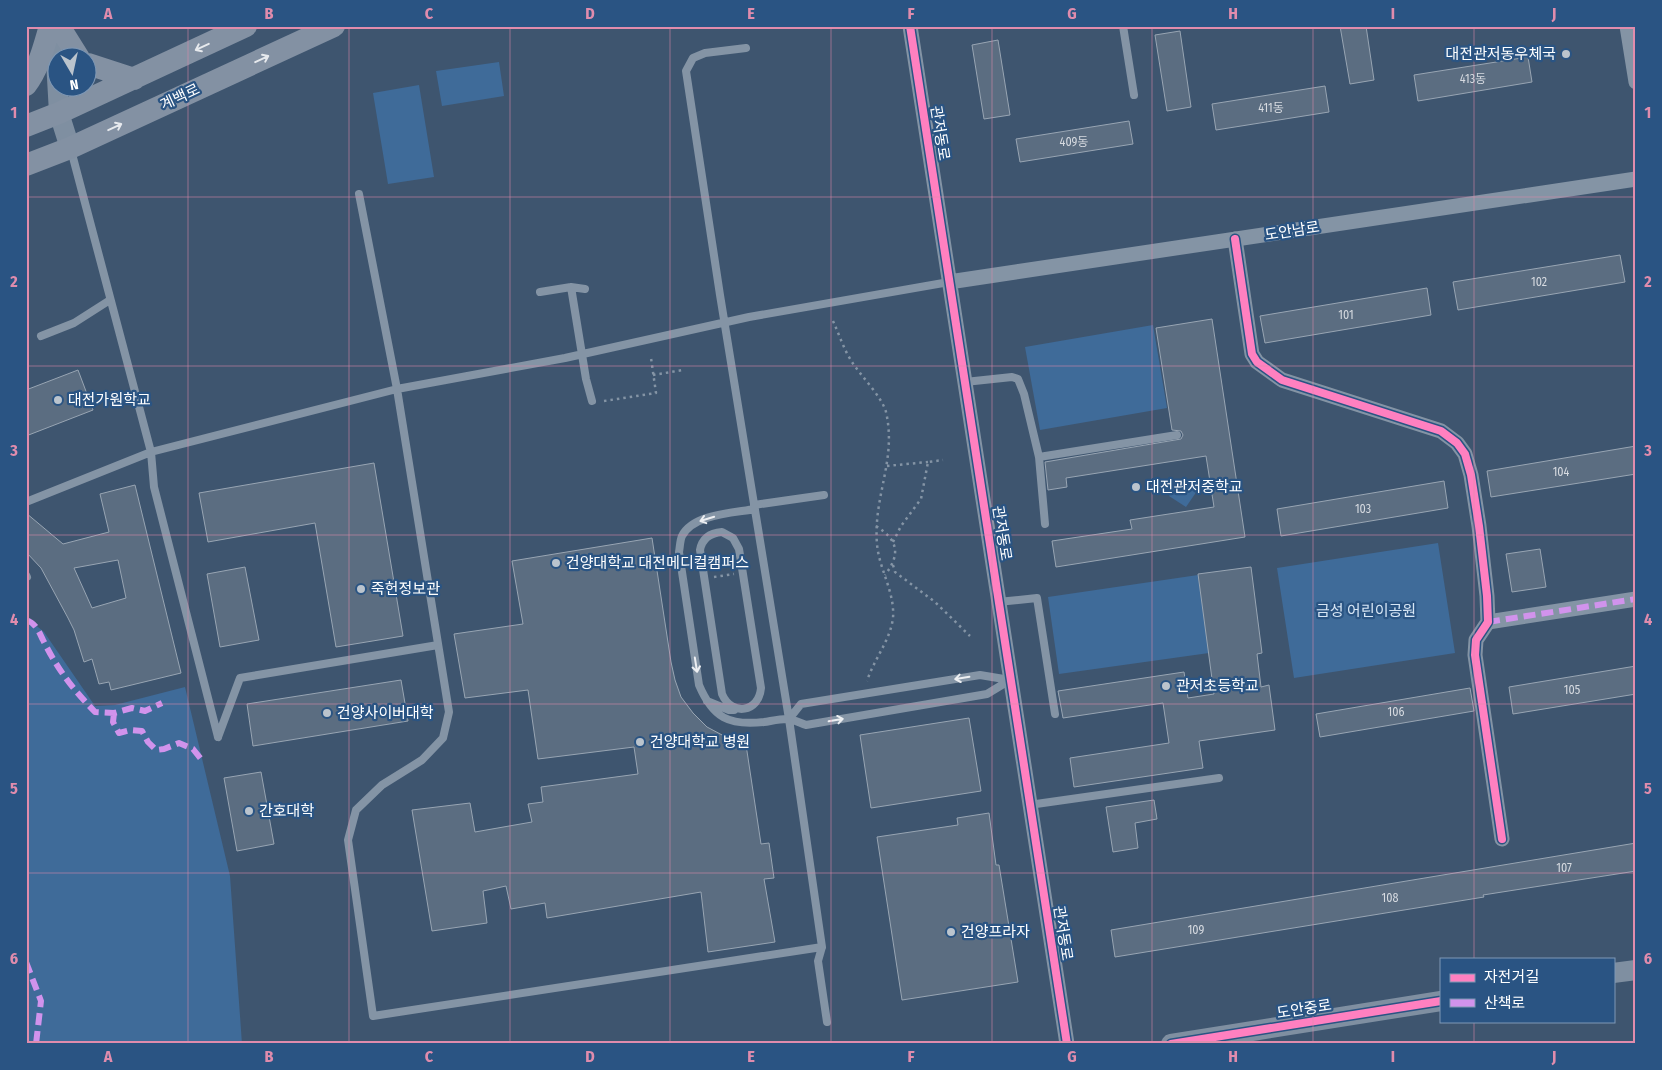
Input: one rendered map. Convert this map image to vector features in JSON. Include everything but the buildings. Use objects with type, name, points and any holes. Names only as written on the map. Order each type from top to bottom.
[{"type":"main road","points":[[26,85],[31,78],[52,26]]},
{"type":"main road","points":[[59,26],[72,48]]},
{"type":"main road","points":[[26,126],[60,114],[246,26]]},
{"type":"main road","name":"계백로","points":[[26,165],[70,148],[334,26]]},
{"type":"main road","points":[[98,67],[134,79]]},
{"type":"street","points":[[52,26],[60,114],[70,148]]},
{"type":"street","name":"관저동로","points":[[910,26],[1067,1044]]},
{"type":"street","points":[[1627,26],[1636,82]]},
{"type":"street","name":"도안남로","points":[[949,282],[1636,179]]},
{"type":"street","points":[[1234,240],[1252,354],[1257,362],[1282,380],[1441,431],[1457,443],[1465,454],[1479,526],[1487,596],[1488,622],[1476,640],[1474,649],[1502,839]]},
{"type":"street","points":[[1488,622],[1636,599]]},
{"type":"street","points":[[1614,973],[1636,970]]},
{"type":"street","name":"도안중로","points":[[1171,1044],[1440,1001]]},
{"type":"lane","points":[[1124,26],[1134,95]]},
{"type":"lane","points":[[746,48],[705,53],[693,58],[686,71],[789,719],[822,947],[818,961],[827,1022]]},
{"type":"lane","points":[[70,148],[151,452],[154,487],[218,737],[240,678],[438,645]]},
{"type":"lane","points":[[359,194],[397,389],[449,712],[443,738],[422,760],[382,785],[356,810],[348,840],[373,1016],[822,947]]},
{"type":"lane","points":[[26,502],[151,452],[397,389],[582,354],[749,317],[949,282]]},
{"type":"lane","points":[[540,292],[571,287],[585,289]]},
{"type":"lane","points":[[571,287],[592,401]]},
{"type":"lane","points":[[41,336],[74,323],[110,300]]},
{"type":"lane","points":[[965,382],[1012,377],[1018,379],[1024,394],[1039,457],[1045,524]]},
{"type":"lane","points":[[1039,457],[1177,434]]},
{"type":"lane","points":[[824,495],[710,517],[695,522],[682,536],[679,552],[699,685],[706,700],[716,714],[729,721],[740,723],[750,724],[789,719],[806,725],[987,694],[1010,680]]},
{"type":"lane","points":[[706,700],[729,710],[747,708],[758,700],[761,688],[739,550],[733,538],[728,534],[715,532],[705,539],[700,550],[722,694],[729,710],[740,723]]},
{"type":"lane","points":[[998,602],[1037,598],[1055,714]]},
{"type":"lane","points":[[789,719],[800,704],[980,675],[1010,680]]},
{"type":"lane","points":[[725,700],[729,705],[741,709]]},
{"type":"lane","points":[[1030,805],[1219,778]]},
{"type":"path","points":[[833,321],[851,361],[870,385],[885,410],[890,442],[887,466],[878,502],[876,526],[877,546],[891,594],[893,616],[890,631],[867,680]]},
{"type":"path","points":[[604,401],[656,393],[651,358]]},
{"type":"path","points":[[653,374],[683,370]]},
{"type":"path","points":[[887,466],[942,460]]},
{"type":"path","points":[[892,542],[921,498],[928,462]]},
{"type":"path","points":[[876,526],[890,537],[895,546],[896,555],[885,575]]},
{"type":"path","points":[[892,565],[895,572],[935,602],[970,636]]},
{"type":"path","points":[[709,578],[738,574]]},
{"type":"green space","points":[[499,62],[504,96],[442,106],[436,71]]},
{"type":"green space","points":[[419,85],[434,177],[388,184],[373,93]]},
{"type":"green space","points":[[1153,325],[1167,408],[1040,430],[1025,347]]},
{"type":"green space","points":[[1180,480],[1197,491],[1186,507],[1169,496]]},
{"type":"green space","name":"금성 어린이공원","points":[[1438,543],[1455,653],[1294,678],[1277,568]]},
{"type":"green space","points":[[1198,575],[1209,653],[1059,674],[1048,597]]},
{"type":"green space","points":[[26,617],[44,632],[95,706],[115,705],[185,687],[230,876],[242,1044],[26,1044]]},
{"type":"marked path","points":[[1488,622],[1636,599]]},
{"type":"marked path","points":[[26,620],[37,628],[60,670],[72,687],[95,712],[114,713],[132,708],[145,711],[162,703]]},
{"type":"marked path","points":[[114,713],[113,722],[119,733],[131,730],[142,731],[148,742],[156,750],[179,743],[193,749],[201,759]]},
{"type":"marked path","points":[[26,962],[41,1001],[36,1044]]},
{"type":"cycle path","points":[[910,26],[1067,1044]]},
{"type":"cycle path","points":[[1235,239],[1252,354],[1257,362],[1282,380],[1441,431],[1457,443],[1465,454],[1471,475],[1479,526],[1487,596],[1488,622],[1476,640],[1475,655],[1502,839]]},
{"type":"cycle path","points":[[1171,1044],[1440,1001]]},
{"type":"place","name":"대전관저동우체국","points":[[1566,54]]},
{"type":"place","name":"대전가원학교","points":[[58,400]]},
{"type":"place","name":"대전관저중학교","points":[[1136,487]]},
{"type":"place","name":"건양대학교 대전메디컬캠퍼스","points":[[556,563]]},
{"type":"place","name":"죽헌정보관","points":[[361,589]]},
{"type":"place","name":"관저초등학교","points":[[1166,686]]},
{"type":"place","name":"건양사이버대학","points":[[327,713]]},
{"type":"place","name":"건양대학교 병원","points":[[640,742]]},
{"type":"place","name":"간호대학","points":[[249,811]]},
{"type":"place","name":"건양프라자","points":[[951,932]]}]
